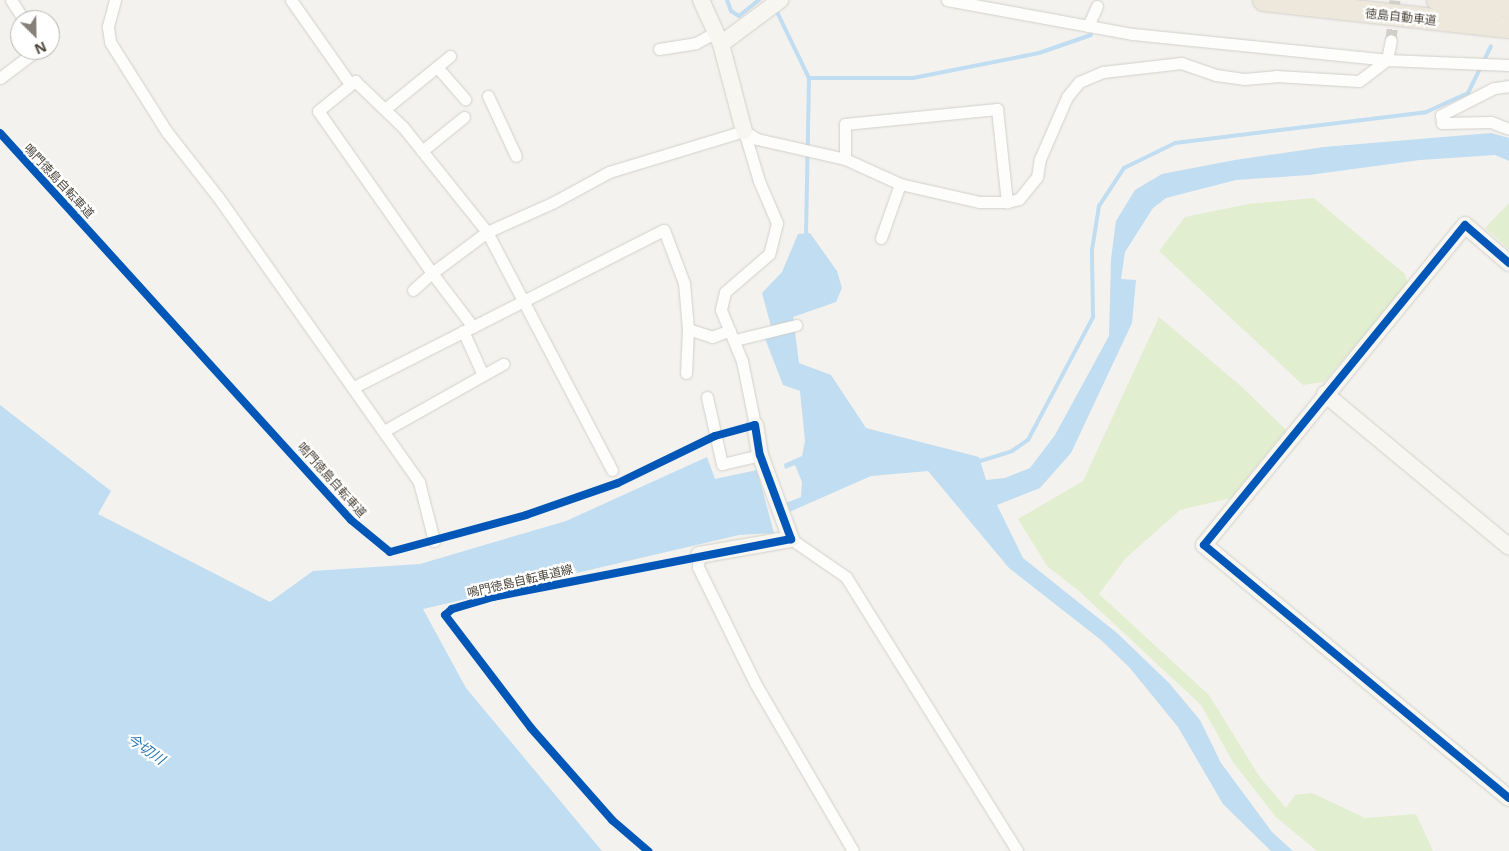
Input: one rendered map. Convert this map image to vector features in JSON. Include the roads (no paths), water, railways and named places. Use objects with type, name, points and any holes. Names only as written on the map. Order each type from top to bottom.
[{"type":"highway","name":"徳島自動車道","points":[[1263,0],[1509,27]]},
{"type":"highway","name":"徳島自動車道","points":[[1437,0],[1509,6]]},
{"type":"street","points":[[115,0],[108,27],[110,42],[167,132],[218,197],[420,482],[434,541]]},
{"type":"street","points":[[290,0],[350,84]]},
{"type":"street","points":[[700,0],[718,39],[759,182],[777,223],[769,254],[724,292],[721,310],[733,335],[755,425],[760,456],[791,539],[846,577],[1012,849]]},
{"type":"street","points":[[947,0],[1133,34],[1387,60],[1509,65]]},
{"type":"street","points":[[659,49],[718,39],[775,4]]},
{"type":"street","points":[[1088,26],[1097,6]]},
{"type":"street","points":[[744,131],[757,140],[845,159],[900,184],[979,202],[1007,202],[1018,200],[1037,177],[1040,159],[1067,97],[1079,82],[1103,72],[1181,63],[1216,75],[1244,79],[1276,76],[1359,81],[1387,60],[1391,40]]},
{"type":"street","points":[[384,109],[450,56]]},
{"type":"street","points":[[0,78],[24,60]]},
{"type":"street","points":[[436,67],[465,99]]},
{"type":"street","points":[[483,375],[468,329],[432,273],[318,111],[354,81],[384,109],[422,151],[487,232],[612,470]]},
{"type":"street","points":[[1509,86],[1494,88],[1441,115],[1442,123],[1491,122],[1509,129]]},
{"type":"street","points":[[488,96],[516,156]]},
{"type":"street","points":[[845,159],[845,124],[997,109],[1007,202]]},
{"type":"street","points":[[422,151],[464,117]]},
{"type":"street","points":[[412,290],[487,232],[554,202],[610,172],[744,131]]},
{"type":"street","points":[[881,238],[900,184]]},
{"type":"street","points":[[1509,263],[1465,225],[1325,394],[1204,545],[1509,798]]},
{"type":"street","points":[[354,387],[664,230],[684,283],[688,329],[686,373]]},
{"type":"street","points":[[688,329],[712,338],[762,333],[796,325]]},
{"type":"street","points":[[384,431],[504,364]]},
{"type":"street","points":[[1325,394],[1509,547]]},
{"type":"street","points":[[707,397],[722,464],[760,456]]},
{"type":"street","points":[[791,539],[699,555],[698,567],[755,683],[853,851]]},
{"type":"water","points":[[1491,133],[1509,138],[1509,161],[1495,155],[1420,160],[1309,175],[1236,180],[1166,198],[1153,208],[1125,252],[1121,279],[1136,280],[1132,323],[1071,453],[1040,488],[997,505],[1023,558],[1117,633],[1169,683],[1200,720],[1221,763],[1272,832],[1293,851],[1271,851],[1223,804],[1178,727],[1129,667],[1101,640],[1009,568],[928,471],[871,476],[787,513],[786,503],[801,497],[802,482],[795,465],[785,469],[784,464],[802,456],[805,441],[800,391],[783,385],[764,336],[773,334],[762,293],[782,272],[798,234],[810,233],[837,271],[842,288],[836,302],[793,317],[799,363],[831,375],[866,428],[979,457],[986,480],[1005,478],[1030,468],[1055,435],[1109,336],[1111,259],[1116,221],[1135,190],[1162,174],[1235,160],[1324,147]]},
{"type":"water","name":"今切川","points":[[0,405],[111,491],[98,514],[270,602],[313,571],[420,564],[566,521],[707,457],[715,479],[757,470],[774,533],[739,535],[423,609],[466,688],[602,851],[0,851]]},
{"type":"waterway","points":[[727,0],[731,11],[739,16],[759,0]]},
{"type":"waterway","points":[[775,8],[809,78],[806,233]]},
{"type":"waterway","points":[[809,78],[913,78],[1039,53],[1091,35]]},
{"type":"waterway","points":[[977,462],[1012,451],[1028,440],[1093,317],[1092,250],[1099,206],[1124,168],[1175,143],[1426,112],[1468,93],[1491,46]]},
{"type":"tunnel","points":[[1391,40],[1395,0]]}]
